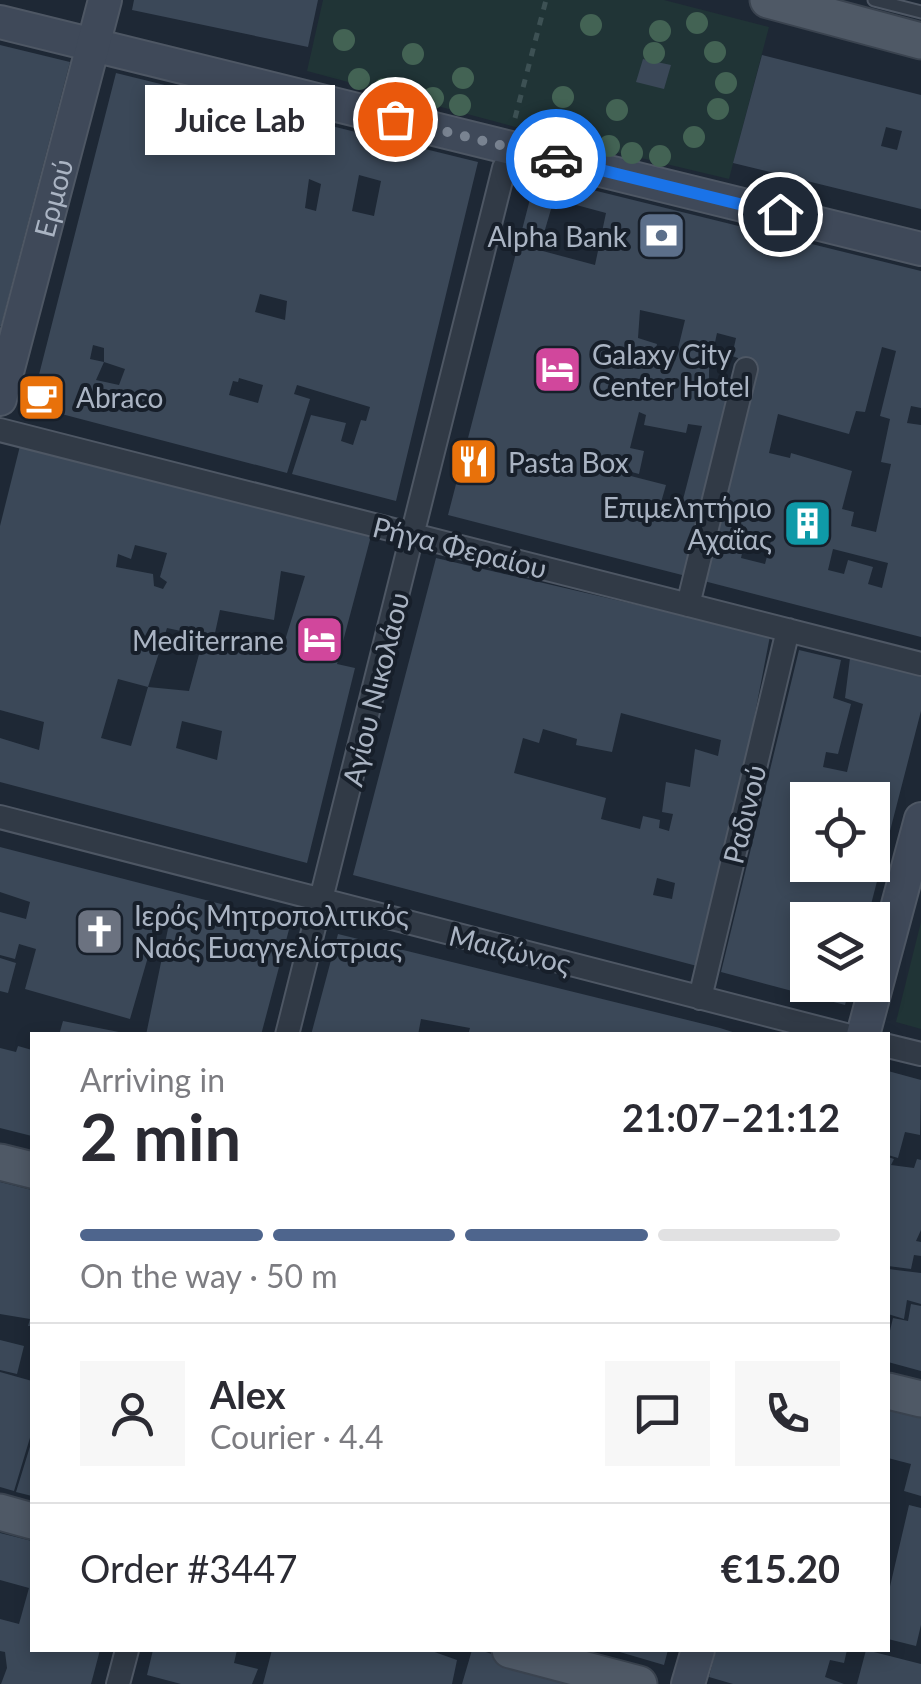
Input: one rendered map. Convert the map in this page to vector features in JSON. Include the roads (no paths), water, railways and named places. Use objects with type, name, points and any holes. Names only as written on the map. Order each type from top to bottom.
[{"type":"main road","name":"Ερμού","points":[[0,399],[105,0]]},
{"type":"main road","points":[[782,1],[921,40]]},
{"type":"main road","points":[[0,22],[921,249]]},
{"type":"main road","points":[[864,1032],[921,819]]},
{"type":"main road","points":[[0,1162],[30,1170]]},
{"type":"main road","points":[[890,1391],[921,1399]]},
{"type":"main road","points":[[0,1512],[30,1520]]},
{"type":"main road","points":[[518,1652],[639,1684]]},
{"type":"main road","points":[[688,1684],[697,1652]]},
{"type":"street","name":"Αγίου Νικολάου","points":[[288,1032],[504,168]]},
{"type":"street","points":[[688,605],[746,369]]},
{"type":"street","name":"Ρήγα Φεραίου","points":[[0,430],[921,664]]},
{"type":"street","name":"Ραδινού","points":[[700,998],[788,630]]},
{"type":"street","name":"Μαιζώνος","points":[[0,818],[834,1032]]},
{"type":"street","points":[[890,1046],[921,1054]]},
{"type":"street","points":[[118,1684],[126,1652]]},
{"type":"lane","points":[[874,0],[921,12]]},
{"type":"place","name":"Juice Lab","points":[[395,119]]},
{"type":"place","name":"Alpha Bank","points":[[662,236]]},
{"type":"place","name":"Galaxy City Center Hotel","points":[[557,370]]},
{"type":"place","name":"Abraco","points":[[41,397]]},
{"type":"place","name":"Pasta Box","points":[[473,462]]},
{"type":"place","name":"Επιμελητήριο Αχαΐας","points":[[807,523]]},
{"type":"place","name":"Mediterrane","points":[[319,640]]},
{"type":"place","name":"Ιερός Μητροπολιτικός Ναός Ευαγγελίστριας","points":[[99,931]]}]
